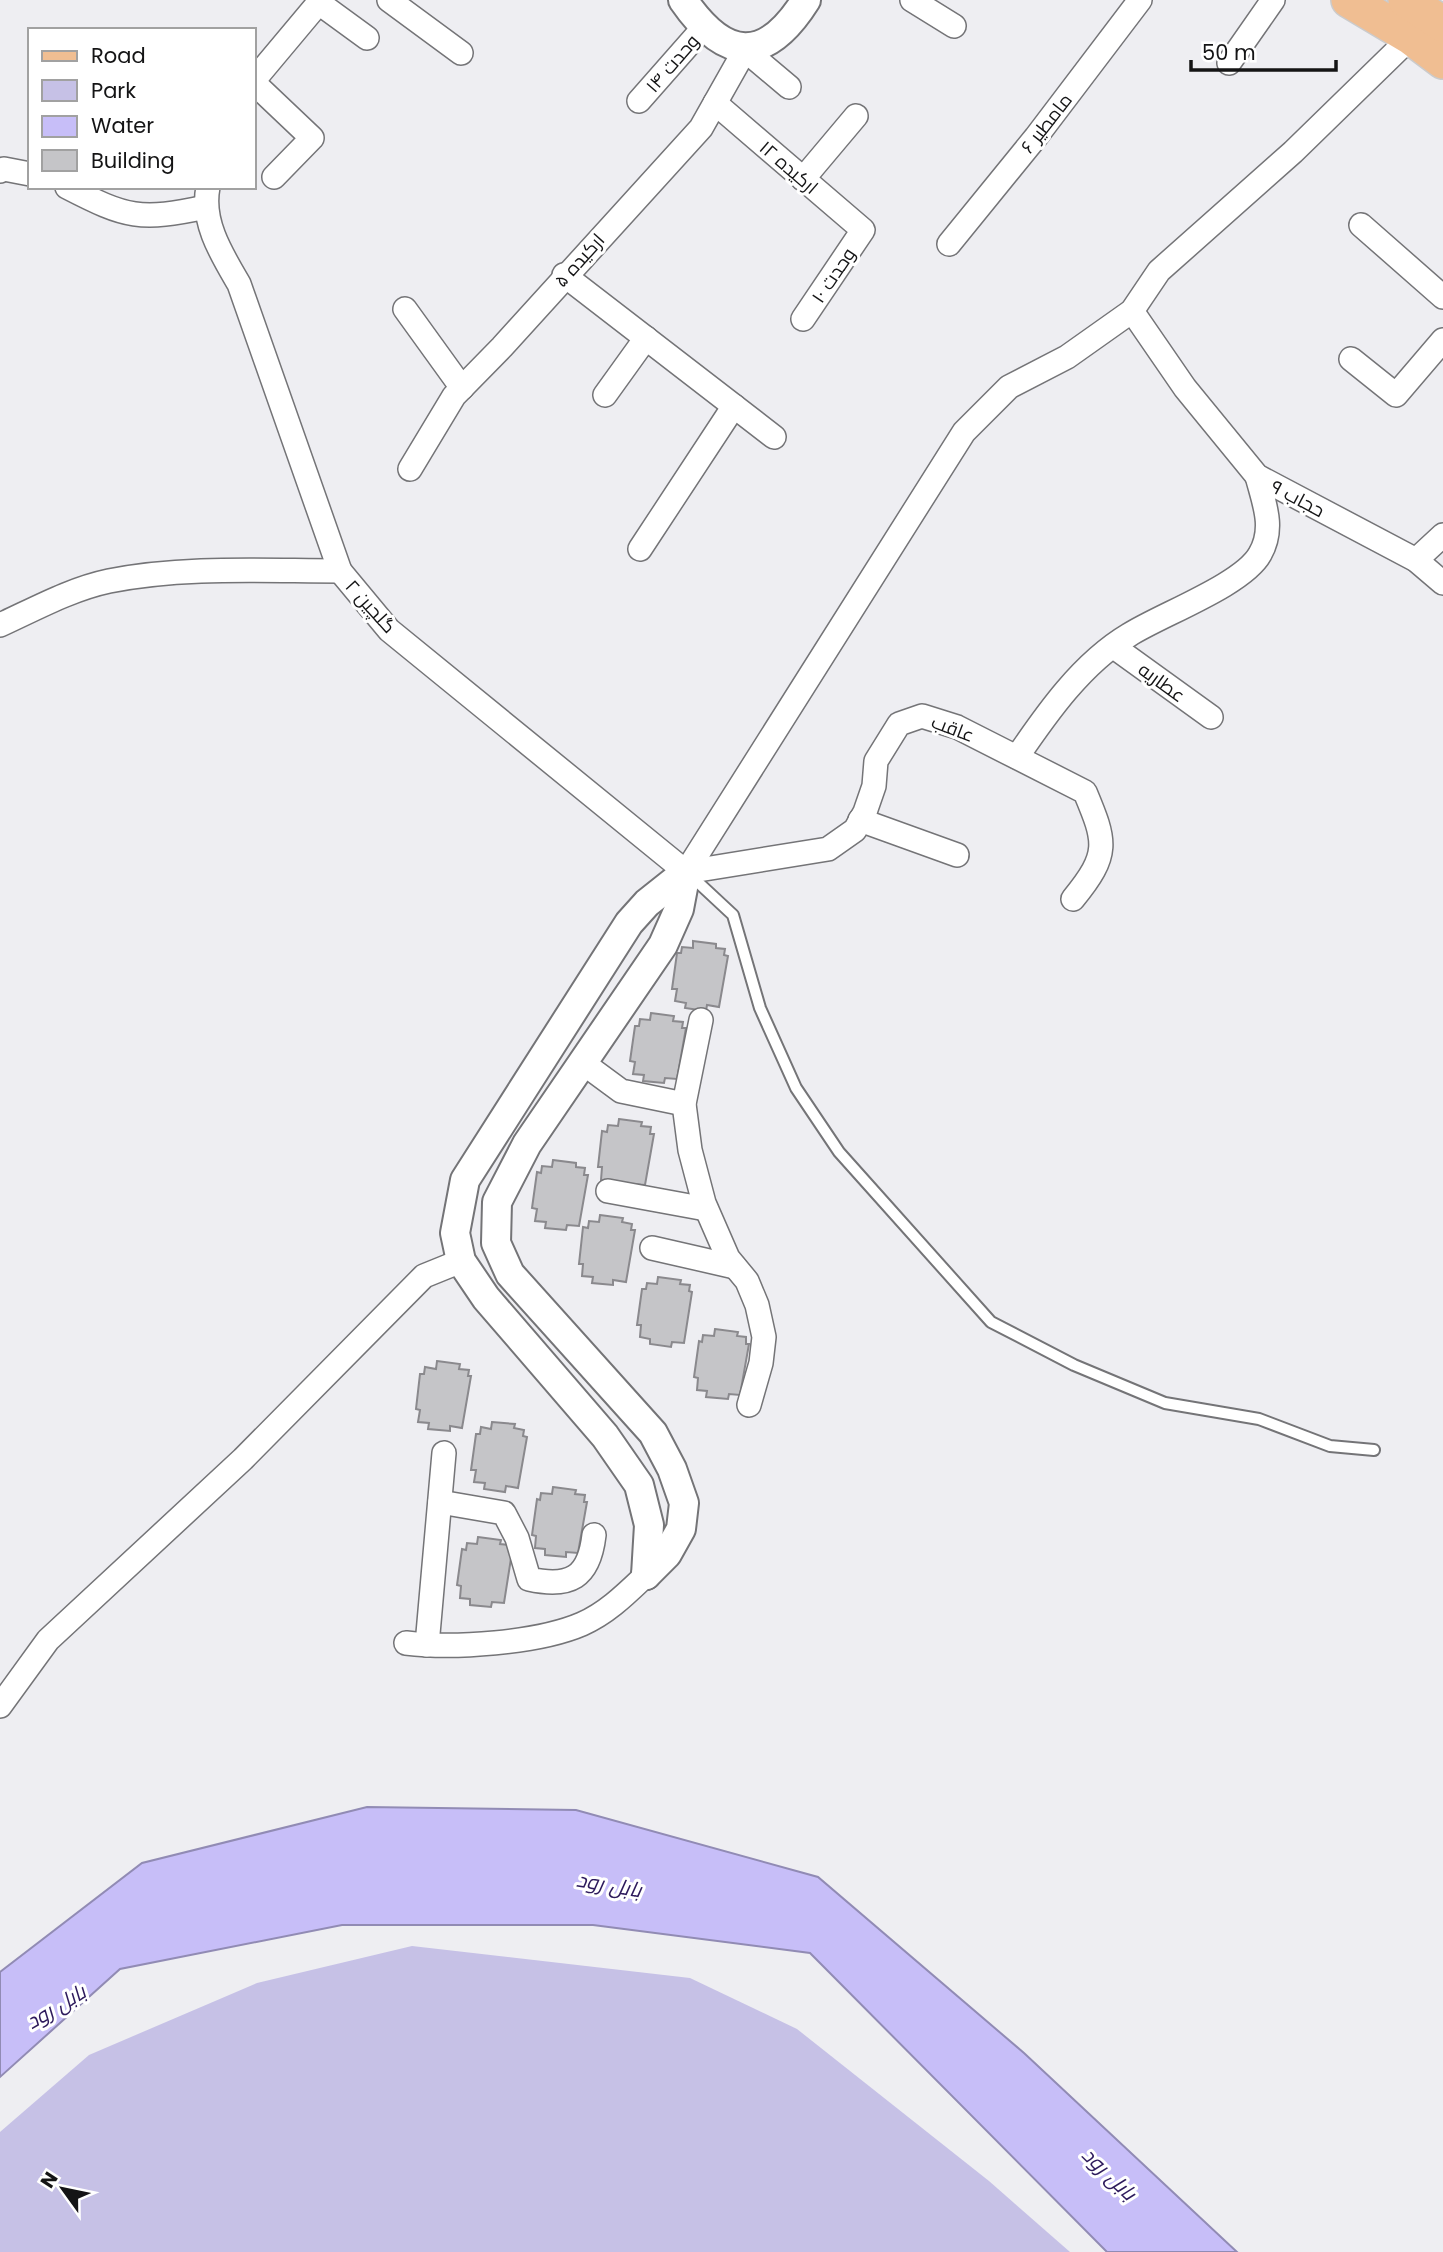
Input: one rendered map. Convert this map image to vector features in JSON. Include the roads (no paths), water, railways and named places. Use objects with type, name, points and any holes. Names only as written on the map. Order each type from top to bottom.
[{"type":"main road","points":[[1349,0],[1425,15],[1443,61]]},
{"type":"street","points":[[389,0],[461,53]]},
{"type":"street","points":[[683,0],[723,43],[745,50],[789,87]]},
{"type":"street","points":[[745,50],[768,44],[806,0]]},
{"type":"street","points":[[912,0],[954,26]]},
{"type":"street","name":"مامطیر ۶","points":[[949,244],[1037,137],[1140,0]]},
{"type":"street","points":[[1229,63],[1273,0]]},
{"type":"street","points":[[256,79],[320,1],[368,38]]},
{"type":"street","points":[[444,1453],[440,1502],[416,1644],[512,1641],[580,1625],[611,1608],[667,1554],[681,1529],[684,1503],[673,1469],[653,1433],[510,1274],[496,1243],[497,1202],[527,1144],[663,945],[679,909],[687,873],[964,432],[1009,387],[1067,357],[1132,312],[1159,271],[1293,152],[1425,15]]},
{"type":"street","name":"وحدت ۱۴","points":[[639,101],[705,26]]},
{"type":"street","name":"ارکیده ۵","points":[[410,469],[462,388],[701,128],[745,50]]},
{"type":"street","points":[[256,83],[312,138],[274,177]]},
{"type":"street","name":"ارکیده ۱۲","points":[[715,103],[863,230]]},
{"type":"street","points":[[803,179],[856,116]]},
{"type":"street","points":[[0,172],[4,169],[28,174]]},
{"type":"street","points":[[71,189],[113,211],[157,217],[207,197]]},
{"type":"street","name":"گلچین ۲","points":[[207,197],[217,246],[239,284],[340,571],[389,630],[687,873]]},
{"type":"street","points":[[1361,225],[1443,297]]},
{"type":"street","name":"وحدت ۱۰","points":[[803,319],[863,230]]},
{"type":"street","points":[[565,275],[774,437]]},
{"type":"street","points":[[405,309],[462,388]]},
{"type":"street","name":"حجاب ۹","points":[[1132,312],[1185,388],[1257,476],[1416,560],[1443,583]]},
{"type":"street","points":[[605,395],[646,338]]},
{"type":"street","points":[[1351,359],[1396,394],[1443,340]]},
{"type":"street","points":[[640,549],[734,406]]},
{"type":"street","points":[[1017,757],[1054,705],[1114,647],[1128,636],[1208,594],[1259,555],[1270,528],[1257,476]]},
{"type":"street","points":[[1416,560],[1443,534]]},
{"type":"street","points":[[0,625],[50,601],[109,581],[207,571],[340,571]]},
{"type":"street","name":"عطاریه","points":[[1114,647],[1211,718]]},
{"type":"street","name":"عاقب","points":[[687,873],[828,849],[855,830],[874,786],[876,761],[899,724],[922,716],[957,727],[1085,792],[1099,824],[1104,847],[1089,879],[1073,899]]},
{"type":"street","points":[[860,820],[957,855]]},
{"type":"street","points":[[646,1575],[649,1525],[639,1485],[605,1436],[486,1298],[461,1261],[455,1233],[465,1180],[629,923],[647,903],[687,873]]},
{"type":"street","points":[[701,1020],[684,1104],[690,1150],[706,1209],[728,1258],[747,1281],[757,1305],[764,1337],[761,1363],[749,1405]]},
{"type":"street","points":[[583,1063],[621,1091],[684,1104]]},
{"type":"street","points":[[502,1122],[527,1144]]},
{"type":"street","points":[[608,1191],[706,1209]]},
{"type":"street","points":[[652,1248],[735,1267]]},
{"type":"street","points":[[0,1706],[48,1640],[243,1459],[424,1276],[461,1261]]},
{"type":"street","points":[[440,1502],[504,1513],[517,1538],[529,1579],[552,1584],[571,1580],[591,1560],[594,1535]]},
{"type":"lane","points":[[687,873],[733,915],[760,1008],[796,1088],[839,1152],[991,1322],[1074,1365],[1165,1403],[1259,1419],[1330,1446],[1374,1450]]},
{"type":"water","name":"بابل رود","points":[[367,1807],[576,1810],[818,1877],[1024,2053],[1237,2252],[1107,2252],[810,1953],[593,1925],[342,1925],[120,1969],[0,2077],[0,1972],[142,1863]]}]
